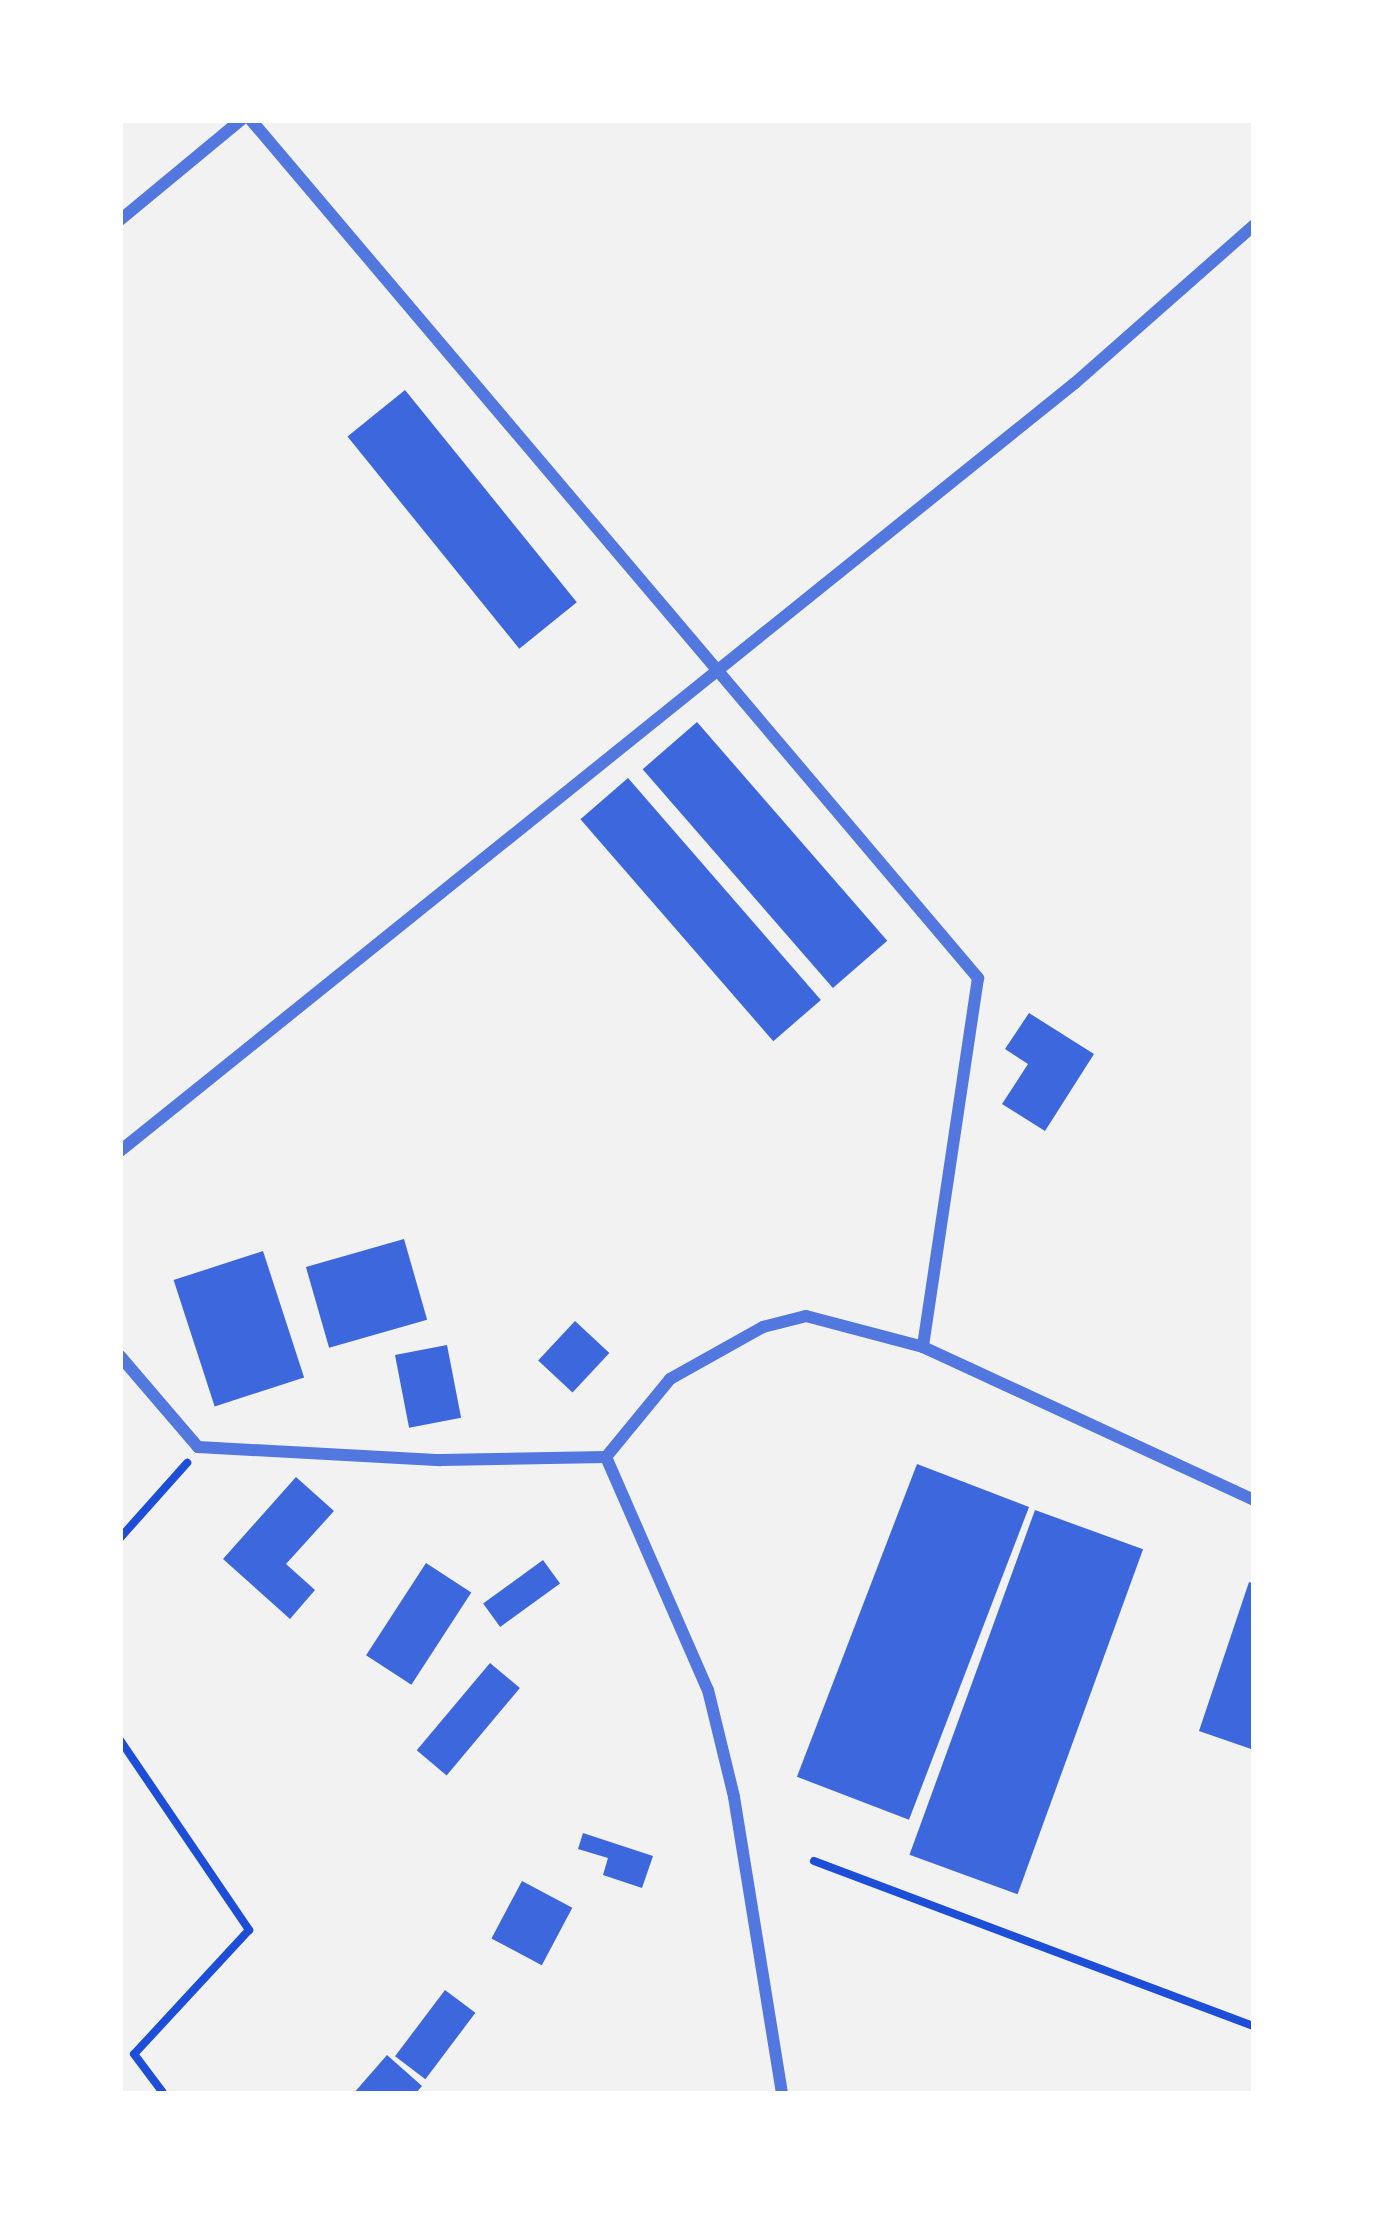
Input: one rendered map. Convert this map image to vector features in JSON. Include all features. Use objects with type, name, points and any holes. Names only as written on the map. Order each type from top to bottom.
[{"type":"street","points":[[120,220],[241,120]]},
{"type":"street","points":[[251,120],[722,668],[977,978],[922,1347]]},
{"type":"street","points":[[120,1151],[1075,383],[1254,225]]},
{"type":"street","points":[[120,1356],[198,1447],[441,1460],[606,1457],[670,1379],[763,1327],[806,1316],[922,1347],[1254,1500]]},
{"type":"street","points":[[606,1457],[708,1690],[734,1797],[782,2094]]},
{"type":"path","points":[[120,1538],[158,1504],[198,1447]]},
{"type":"path","points":[[120,1740],[249,1930],[134,2054],[164,2094]]},
{"type":"path","points":[[814,1861],[1254,2026]]},
{"type":"building","points":[[405,390],[577,602],[519,649],[347,437]]},
{"type":"building","points":[[697,722],[887,941],[833,988],[643,769]]},
{"type":"building","points":[[628,778],[821,1000],[773,1041],[580,819]]},
{"type":"building","points":[[1029,1013],[1094,1054],[1045,1131],[1002,1104],[1028,1064],[1005,1049]]},
{"type":"building","points":[[404,1239],[427,1320],[329,1348],[306,1267]]},
{"type":"building","points":[[263,1251],[304,1377],[215,1407],[174,1280]]},
{"type":"building","points":[[575,1321],[609,1353],[573,1393],[538,1360]]},
{"type":"building","points":[[447,1345],[461,1418],[409,1428],[395,1355]]},
{"type":"building","points":[[917,1464],[1029,1507],[909,1820],[797,1777]]},
{"type":"building","points":[[296,1477],[334,1511],[286,1564],[315,1590],[290,1619],[223,1559]]},
{"type":"building","points":[[1035,1510],[1143,1549],[1018,1894],[909,1855]]},
{"type":"building","points":[[543,1560],[560,1583],[500,1627],[483,1603]]},
{"type":"building","points":[[426,1563],[471,1592],[411,1685],[366,1655]]},
{"type":"building","points":[[1249,1582],[1254,1584],[1254,1750],[1199,1731]]},
{"type":"building","points":[[490,1663],[520,1688],[447,1775],[417,1750]]},
{"type":"building","points":[[583,1833],[653,1856],[642,1888],[603,1875],[608,1858],[578,1849]]},
{"type":"building","points":[[522,1881],[572,1908],[542,1965],[491,1938]]},
{"type":"building","points":[[445,1990],[475,2013],[425,2079],[395,2056]]},
{"type":"building","points":[[387,2055],[422,2086],[415,2094],[353,2094]]}]
